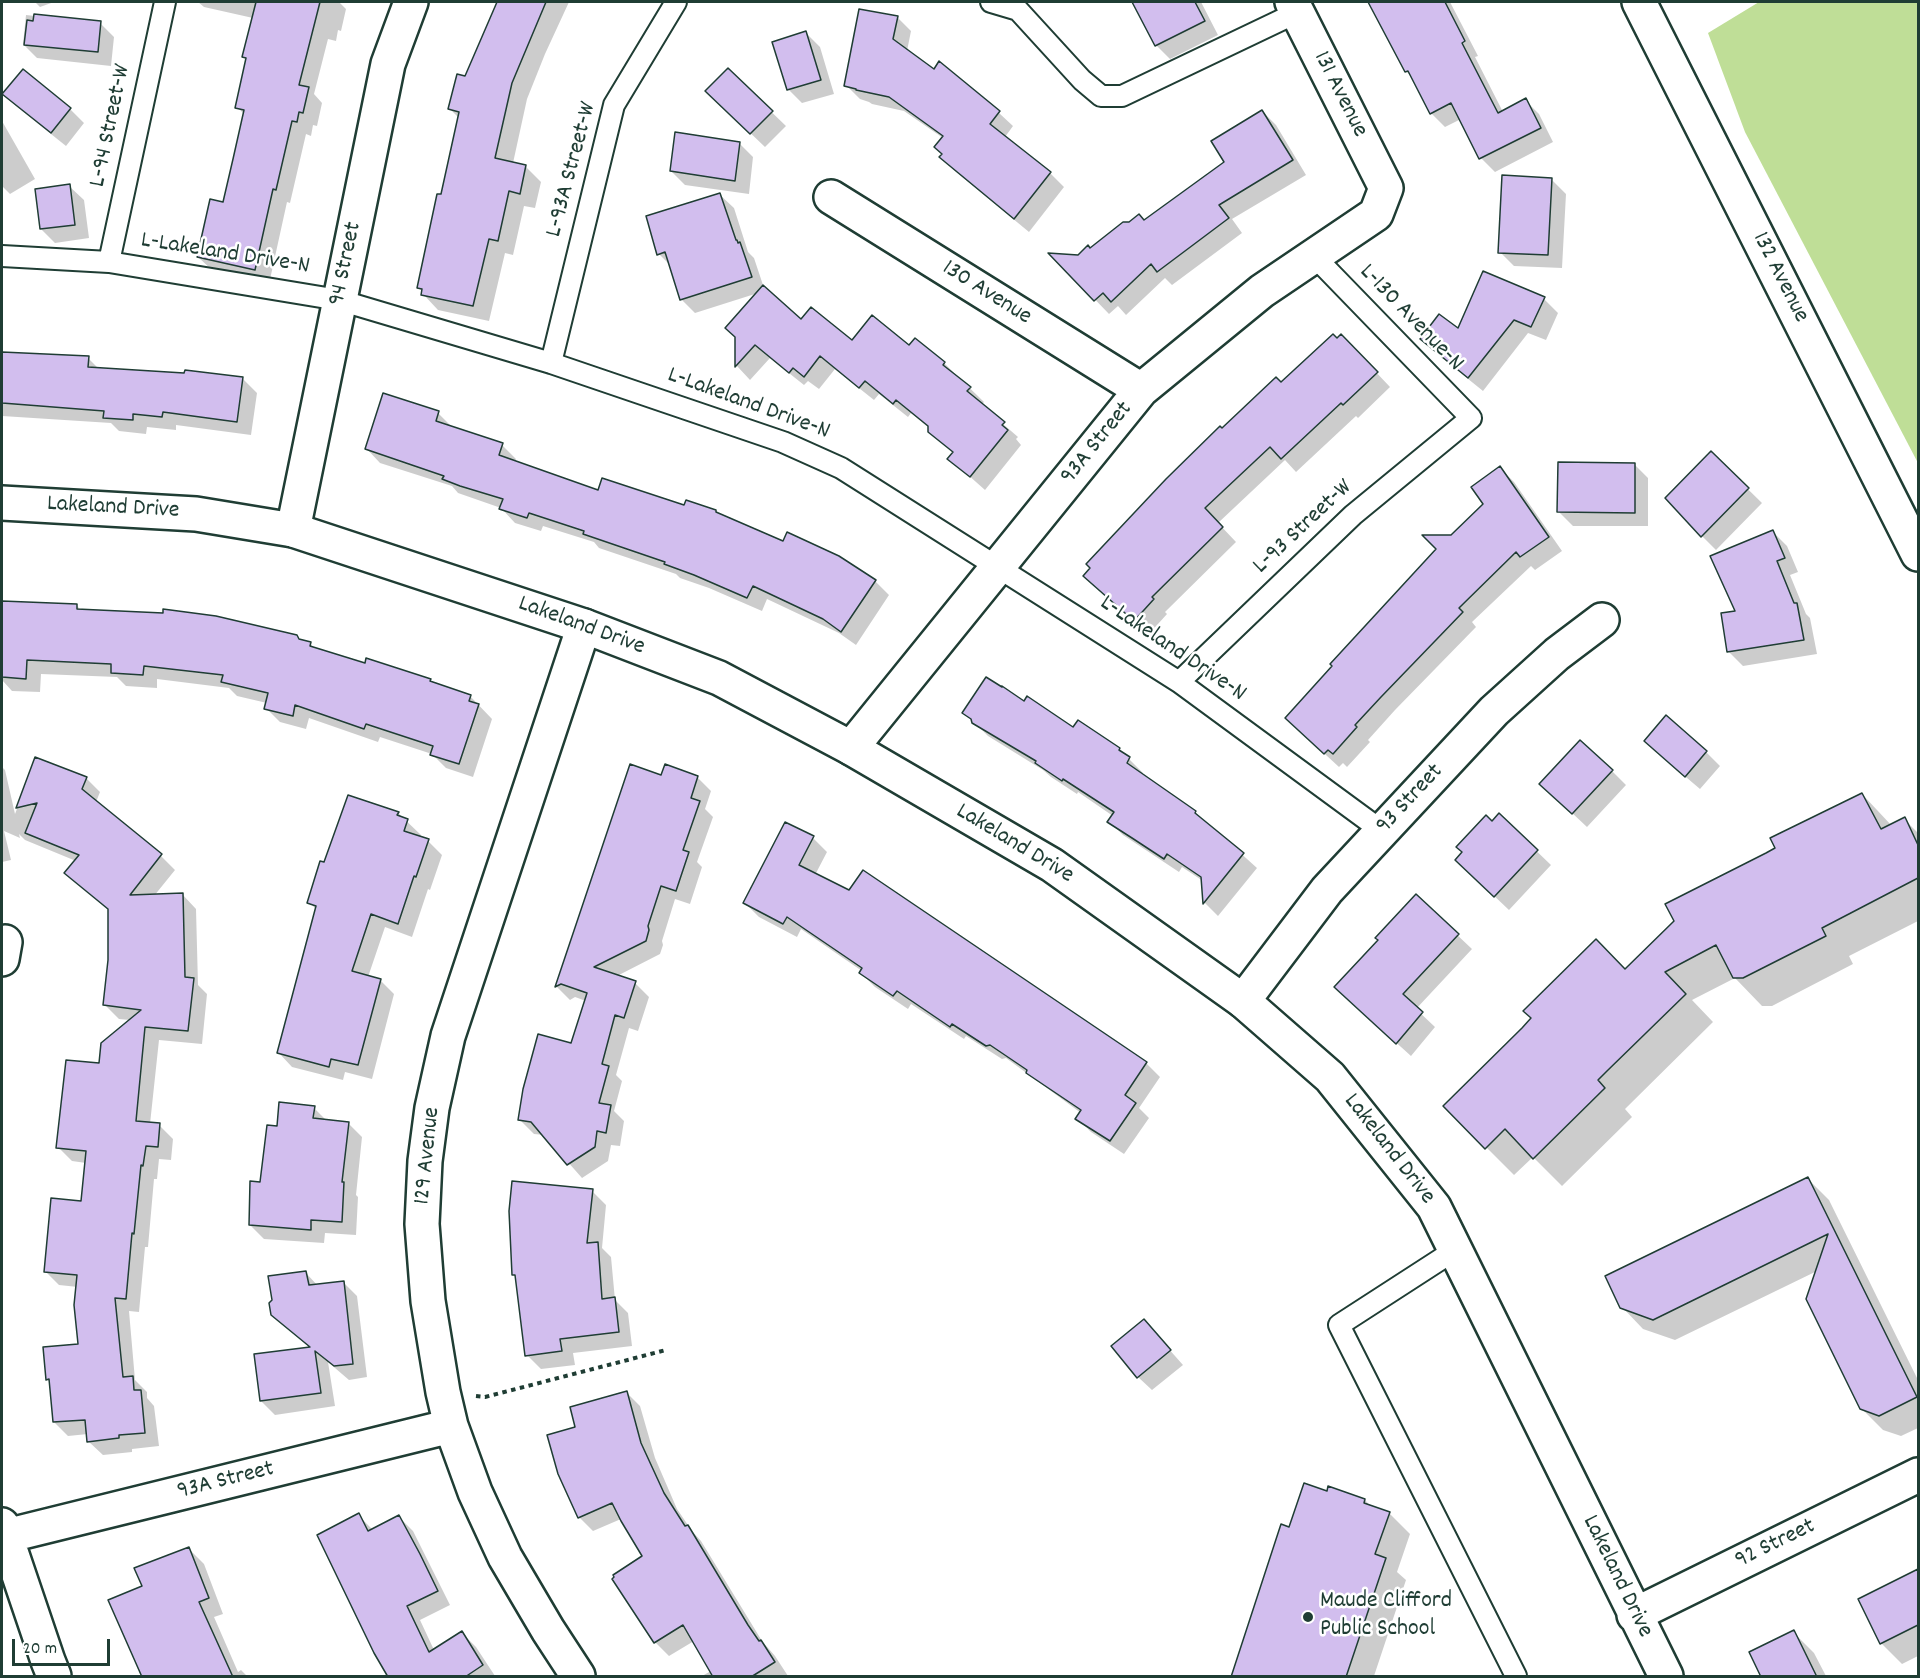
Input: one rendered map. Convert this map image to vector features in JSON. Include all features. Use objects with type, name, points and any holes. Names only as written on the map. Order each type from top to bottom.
[{"type":"street","name":"94 Street","points":[[293,530],[388,64],[411,2]]},
{"type":"street","name":"132 Avenue","points":[[1639,2],[1918,554]]},
{"type":"street","name":"131 Avenue","points":[[1295,7],[1386,188]]},
{"type":"street","name":"93A Street","points":[[851,748],[1141,390],[1262,291],[1376,214],[1386,188]]},
{"type":"street","name":"130 Avenue","points":[[831,197],[1141,390]]},
{"type":"street","name":"Lakeland Drive","points":[[2,503],[196,514],[293,530],[584,626],[719,678],[851,748],[1052,865],[1243,1000],[1330,1077],[1434,1207],[1666,1677]]},
{"type":"street","name":"93 Street","points":[[1243,1000],[1327,890],[1494,711],[1557,654],[1602,621]]},
{"type":"street","name":"129 Avenue","points":[[578,1677],[505,1557],[475,1492],[451,1426],[442,1392],[428,1301],[422,1224],[425,1161],[432,1108],[448,1036],[584,626]]},
{"type":"street","name":"93A Street","points":[[3,1533],[451,1426]]},
{"type":"street","name":"92 Street","points":[[1635,1615],[1918,1475]]},
{"type":"street","points":[[3,1533],[54,1677]]},
{"type":"lane","name":"L-94 Street-W","points":[[109,262],[165,2]]},
{"type":"lane","name":"L-93A Street-W","points":[[551,363],[614,105],[676,2]]},
{"type":"lane","points":[[991,2],[1018,10],[1082,80],[1101,96],[1122,96],[1295,7]]},
{"type":"lane","name":"L-Lakeland Drive-N","points":[[2,256],[109,262],[339,300],[551,363],[783,442],[841,468],[1179,682],[1382,831]]},
{"type":"lane","name":"L-130 Avenue-N","points":[[1314,256],[1471,418]]},
{"type":"lane","name":"L-93 Street-W","points":[[1179,682],[1353,515],[1471,418]]},
{"type":"lane","points":[[1455,1250],[1339,1325],[1516,1677]]},
{"type":"path","points":[[442,1392],[485,1397],[666,1350]]},
{"type":"green space","points":[[1759,2],[1918,2],[1918,463],[1745,132],[1708,33]]},
{"type":"building","points":[[256,2],[320,2],[299,85],[309,87],[303,113],[299,112],[297,122],[292,121],[276,190],[273,189],[255,270],[197,257],[210,199],[223,202],[233,159],[244,110],[235,108],[246,58],[242,57]]},
{"type":"building","points":[[497,2],[546,2],[512,83],[495,158],[526,165],[520,194],[509,191],[498,241],[489,239],[473,306],[421,295],[422,289],[417,288],[437,194],[441,194],[459,112],[448,109],[457,74],[465,76]]},
{"type":"building","points":[[1132,2],[1195,2],[1205,21],[1155,46]]},
{"type":"building","points":[[1368,2],[1445,2],[1465,41],[1462,43],[1498,113],[1526,98],[1541,128],[1479,159],[1451,103],[1430,114]]},
{"type":"building","points":[[859,9],[898,16],[893,39],[934,69],[939,61],[1000,111],[990,124],[1051,172],[1014,219],[939,157],[942,154],[934,147],[943,136],[889,97],[844,86]]},
{"type":"building","points":[[34,14],[101,21],[98,52],[24,45],[27,20],[33,21]]},
{"type":"building","points":[[806,31],[821,80],[787,90],[772,42]]},
{"type":"building","points":[[728,68],[773,111],[750,134],[705,91]]},
{"type":"building","points":[[23,69],[71,108],[51,133],[2,94]]},
{"type":"building","points":[[1262,110],[1293,160],[1219,205],[1229,218],[1157,272],[1151,264],[1111,302],[1103,293],[1094,301],[1048,253],[1078,255],[1088,245],[1090,248],[1123,222],[1129,222],[1139,214],[1144,220],[1224,162],[1211,141]]},
{"type":"building","points":[[675,132],[740,142],[735,181],[670,171]]},
{"type":"building","points":[[1502,175],[1552,178],[1548,255],[1498,253]]},
{"type":"building","points":[[70,184],[75,225],[40,229],[35,189]]},
{"type":"building","points":[[720,193],[752,277],[680,300],[665,252],[657,255],[646,216]]},
{"type":"building","points":[[1483,271],[1545,297],[1531,327],[1514,320],[1468,378],[1420,339],[1439,314],[1458,328]]},
{"type":"building","points":[[763,285],[801,319],[811,307],[852,340],[872,315],[909,345],[915,338],[945,362],[943,365],[971,387],[967,391],[1005,422],[1002,425],[1008,430],[970,477],[947,459],[953,452],[928,432],[928,426],[896,400],[893,404],[865,381],[859,388],[820,356],[804,377],[793,368],[789,373],[755,345],[735,367],[735,337],[725,328]]},
{"type":"building","points":[[1333,334],[1337,338],[1341,334],[1378,372],[1281,459],[1270,447],[1205,508],[1223,527],[1152,597],[1154,599],[1134,621],[1083,576],[1090,568],[1086,564],[1166,479],[1220,426],[1222,428],[1276,377],[1281,382]]},
{"type":"building","points":[[2,352],[89,356],[88,367],[184,373],[185,370],[243,377],[237,422],[163,412],[162,417],[133,414],[133,420],[103,418],[104,411],[2,403]]},
{"type":"building","points":[[383,393],[439,411],[436,421],[503,443],[499,455],[598,490],[602,478],[684,505],[686,500],[716,510],[716,512],[783,541],[787,532],[839,556],[876,580],[841,632],[823,619],[753,586],[747,598],[664,564],[665,562],[583,534],[584,531],[529,513],[527,518],[499,509],[503,499],[460,486],[442,479],[444,476],[365,449]]},
{"type":"building","points":[[1711,451],[1749,488],[1701,537],[1665,498]]},
{"type":"building","points":[[1558,462],[1635,463],[1635,513],[1557,512]]},
{"type":"building","points":[[1500,466],[1549,537],[1520,557],[1516,552],[1459,608],[1463,612],[1355,725],[1357,727],[1333,754],[1328,750],[1324,754],[1285,718],[1332,666],[1330,664],[1436,549],[1422,535],[1451,535],[1483,504],[1471,487]]},
{"type":"building","points":[[1773,530],[1785,558],[1777,561],[1794,603],[1797,603],[1804,640],[1727,652],[1721,613],[1735,611],[1710,556]]},
{"type":"building","points":[[2,601],[77,604],[77,609],[163,613],[163,609],[216,616],[297,635],[299,639],[311,642],[310,646],[365,663],[366,658],[431,679],[430,681],[471,695],[469,701],[479,704],[459,764],[430,755],[433,746],[366,724],[364,729],[295,705],[293,716],[264,709],[268,693],[221,682],[223,675],[144,666],[143,675],[111,673],[111,664],[27,660],[26,679],[2,677]]},
{"type":"building","points":[[986,677],[1024,701],[1027,696],[1073,727],[1078,720],[1120,748],[1119,750],[1130,757],[1127,763],[1196,811],[1195,813],[1244,853],[1203,904],[1201,877],[1167,854],[1164,859],[1107,822],[1114,812],[972,723],[971,719],[962,713]]},
{"type":"building","points":[[1666,715],[1707,751],[1685,777],[1644,741]]},
{"type":"building","points":[[1580,740],[1613,770],[1572,814],[1539,784]]},
{"type":"building","points":[[35,757],[87,777],[82,789],[162,854],[130,895],[183,893],[185,977],[194,978],[188,1031],[145,1027],[136,1121],[160,1123],[158,1147],[146,1146],[143,1166],[141,1165],[134,1234],[132,1233],[126,1299],[115,1298],[123,1377],[133,1376],[134,1390],[141,1390],[145,1433],[119,1435],[119,1438],[87,1442],[85,1420],[53,1422],[43,1347],[78,1344],[74,1305],[77,1275],[44,1272],[51,1198],[81,1201],[86,1151],[56,1148],[66,1060],[99,1063],[101,1043],[141,1010],[103,1005],[108,960],[108,909],[64,873],[79,855],[25,833],[37,803],[16,808]]},
{"type":"building","points":[[630,764],[661,775],[665,764],[698,776],[691,798],[700,801],[683,850],[689,852],[676,891],[661,886],[648,926],[646,941],[594,967],[636,981],[624,1018],[615,1015],[602,1064],[609,1066],[599,1103],[611,1105],[606,1133],[597,1131],[595,1147],[567,1165],[531,1122],[518,1120],[523,1089],[538,1034],[571,1043],[587,993],[561,984],[555,987]]},
{"type":"building","points":[[1862,793],[1881,829],[1905,817],[1918,845],[1918,878],[1822,928],[1826,936],[1743,978],[1733,978],[1716,945],[1665,972],[1686,994],[1598,1080],[1605,1088],[1533,1159],[1505,1129],[1485,1149],[1443,1106],[1522,1028],[1531,1018],[1523,1011],[1596,939],[1625,969],[1674,921],[1665,904],[1775,848],[1770,838]]},
{"type":"building","points":[[348,795],[399,812],[397,815],[408,819],[404,831],[429,839],[398,924],[371,914],[352,971],[381,979],[358,1065],[331,1059],[329,1067],[277,1053],[316,906],[307,903],[320,861],[324,862]]},
{"type":"building","points":[[1499,813],[1538,850],[1494,897],[1455,860],[1462,852],[1456,847],[1486,815],[1492,821]]},
{"type":"building","points":[[785,822],[814,836],[799,865],[849,890],[863,870],[1147,1062],[1125,1095],[1136,1103],[1110,1141],[1075,1119],[1081,1110],[1026,1073],[1027,1070],[990,1045],[986,1046],[952,1024],[950,1027],[897,991],[893,996],[859,973],[862,968],[787,917],[783,924],[743,903]]},
{"type":"building","points":[[1416,894],[1459,934],[1403,994],[1423,1012],[1396,1044],[1334,987],[1378,940],[1375,938]]},
{"type":"building","points":[[279,1102],[315,1106],[313,1118],[349,1122],[342,1182],[344,1182],[342,1222],[311,1220],[311,1230],[249,1225],[250,1181],[260,1182],[267,1125],[277,1126]]},
{"type":"building","points":[[1808,1177],[1917,1397],[1879,1416],[1860,1409],[1806,1299],[1828,1234],[1653,1320],[1620,1308],[1605,1276]]},
{"type":"building","points":[[512,1181],[593,1189],[587,1243],[598,1242],[602,1299],[615,1297],[619,1332],[560,1339],[562,1351],[525,1356],[515,1275],[512,1275],[509,1211]]},
{"type":"building","points":[[306,1271],[309,1285],[344,1281],[353,1364],[334,1366],[315,1351],[321,1393],[260,1401],[254,1354],[310,1347],[271,1315],[269,1303],[272,1300],[268,1276]]},
{"type":"building","points":[[1144,1319],[1171,1350],[1137,1378],[1111,1346]]},
{"type":"building","points":[[627,1391],[641,1443],[664,1493],[685,1526],[688,1525],[748,1625],[775,1662],[751,1677],[713,1677],[683,1625],[654,1643],[612,1579],[613,1575],[642,1556],[612,1503],[578,1518],[558,1474],[547,1435],[575,1427],[570,1407]]},
{"type":"building","name":"Maude Clifford Public School","points":[[1304,1483],[1327,1491],[1328,1486],[1365,1499],[1364,1503],[1390,1512],[1375,1554],[1386,1558],[1346,1677],[1231,1677],[1281,1524],[1289,1527]]},
{"type":"building","points":[[359,1513],[368,1531],[399,1515],[420,1554],[438,1591],[407,1606],[429,1652],[462,1631],[483,1665],[465,1677],[388,1677],[317,1535]]},
{"type":"building","points":[[189,1547],[209,1598],[199,1602],[233,1677],[142,1677],[108,1600],[142,1586],[134,1568]]},
{"type":"building","points":[[1918,1569],[1918,1625],[1880,1644],[1858,1599]]},
{"type":"building","points":[[1794,1630],[1817,1677],[1761,1677],[1749,1652]]},
{"type":"place","name":"Maude Clifford Public School","points":[[1308,1617]]}]
